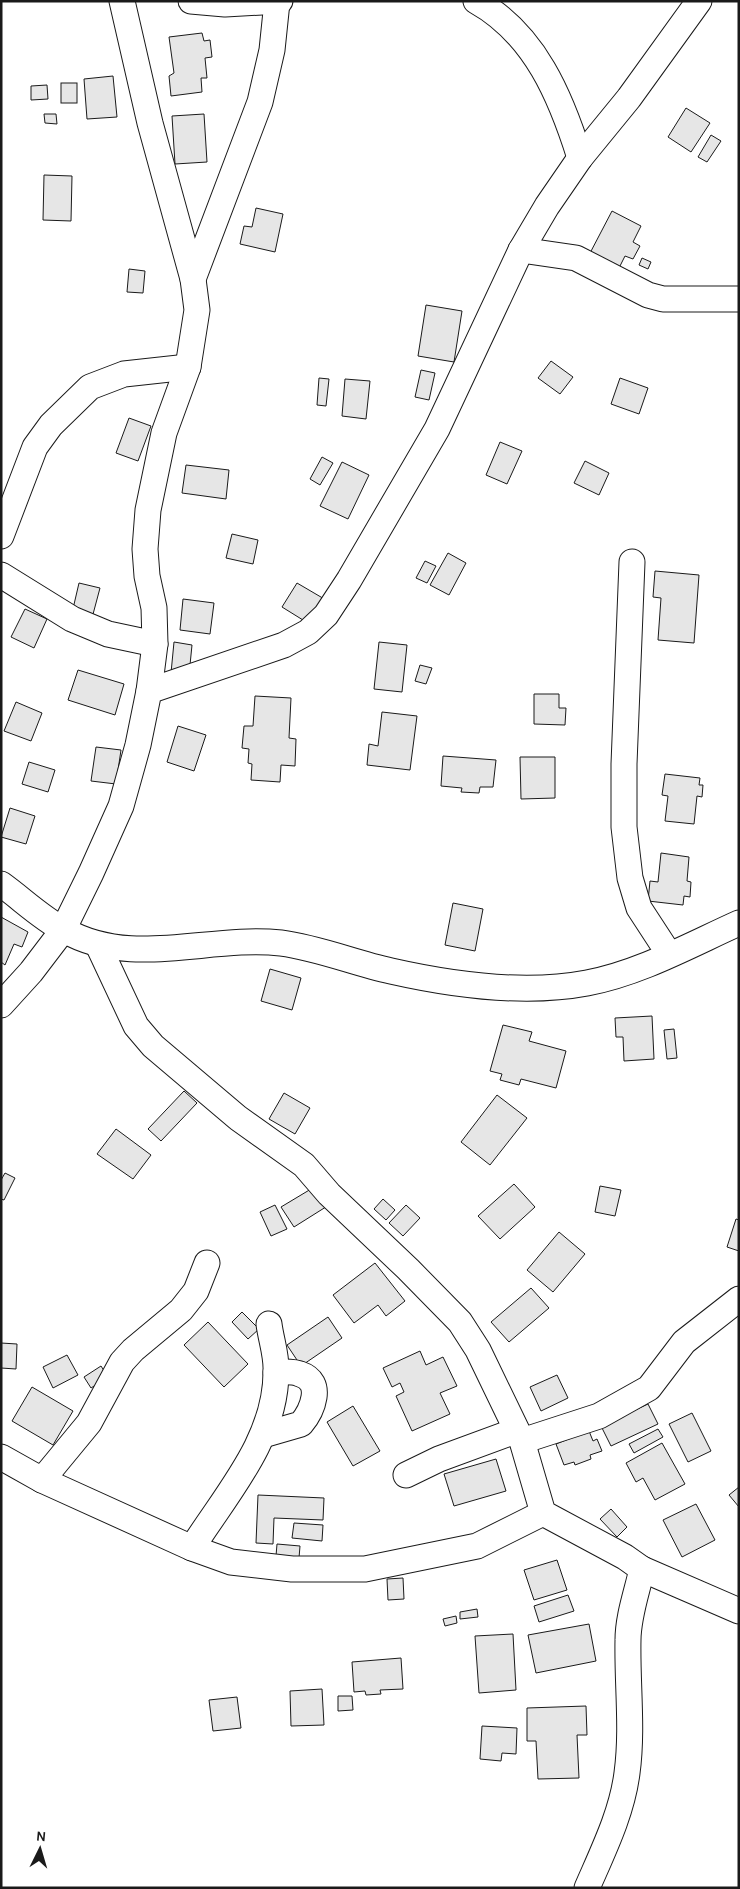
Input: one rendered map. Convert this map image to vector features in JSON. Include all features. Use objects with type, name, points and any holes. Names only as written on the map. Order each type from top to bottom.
[{"type":"street","points":[[1,1005],[31,972],[63,930],[121,806],[150,692],[155,644],[154,608],[147,576],[145,549],[148,510],[164,433],[188,367],[197,310],[193,279],[150,123],[122,1]]},
{"type":"street","points":[[192,1],[225,4],[278,2],[272,50],[260,102],[193,279]]},
{"type":"street","points":[[476,1],[505,22],[526,43],[540,62],[570,124],[580,158]]},
{"type":"street","points":[[150,692],[284,645],[308,632],[326,615],[349,580],[437,429],[521,250],[547,206],[580,158],[629,98],[699,1]]},
{"type":"street","points":[[521,250],[576,258],[648,295],[663,299],[739,299]]},
{"type":"street","points":[[1,536],[35,447],[51,425],[90,387],[124,374],[188,367]]},
{"type":"street","points":[[632,562],[624,764],[624,827],[630,878],[639,908],[669,954]]},
{"type":"street","points":[[1,575],[72,619],[108,634],[155,644]]},
{"type":"street","points":[[1,884],[63,930],[98,945],[142,951],[234,942],[280,943],[310,948],[388,970],[493,987],[545,987],[587,983],[630,971],[739,923]]},
{"type":"street","points":[[98,945],[136,1026],[153,1046],[238,1118],[304,1165],[329,1194],[460,1322],[478,1350],[518,1436],[543,1513],[625,1556],[642,1569],[739,1611]]},
{"type":"street","points":[[42,1480],[89,1423],[122,1362],[132,1350],[181,1310],[196,1291],[207,1263]]},
{"type":"street","points":[[406,1474],[439,1459],[518,1436],[599,1416],[649,1388],[684,1342],[739,1299]]},
{"type":"street","points":[[192,1548],[248,1465],[263,1435],[272,1402],[276,1372],[269,1324]]},
{"type":"street","points":[[263,1435],[301,1424],[313,1406],[315,1393],[310,1380],[301,1374],[276,1372]]},
{"type":"street","points":[[1,1457],[42,1480],[192,1548],[231,1562],[283,1568],[365,1569],[477,1546],[543,1513]]},
{"type":"street","points":[[587,1888],[614,1823],[627,1773],[630,1690],[629,1623],[642,1569]]},
{"type":"building","points":[[202,33],[204,41],[210,40],[212,57],[205,58],[207,78],[201,78],[202,92],[171,96],[169,76],[174,73],[169,37]]},
{"type":"building","points":[[113,76],[117,117],[87,119],[84,79]]},
{"type":"building","points":[[61,83],[77,83],[77,103],[61,103]]},
{"type":"building","points":[[47,85],[48,99],[31,100],[31,86]]},
{"type":"building","points":[[686,108],[710,123],[691,152],[668,137]]},
{"type":"building","points":[[44,114],[56,114],[57,124],[45,123]]},
{"type":"building","points":[[204,114],[207,162],[175,164],[172,116]]},
{"type":"building","points":[[711,135],[721,141],[707,162],[698,157]]},
{"type":"building","points":[[44,175],[72,176],[71,221],[43,220]]},
{"type":"building","points":[[256,208],[283,214],[275,252],[240,244],[244,226],[252,227]]},
{"type":"building","points":[[612,211],[641,226],[633,242],[640,246],[633,259],[625,256],[618,270],[589,255]]},
{"type":"building","points":[[642,258],[651,262],[648,269],[639,265]]},
{"type":"building","points":[[129,269],[145,271],[143,293],[127,292]]},
{"type":"building","points":[[426,305],[462,311],[454,362],[418,356]]},
{"type":"building","points":[[551,361],[573,377],[560,394],[538,378]]},
{"type":"building","points":[[421,370],[435,373],[429,400],[415,397]]},
{"type":"building","points":[[319,378],[329,379],[326,406],[317,405]]},
{"type":"building","points":[[620,378],[648,388],[639,414],[611,404]]},
{"type":"building","points":[[345,379],[370,381],[366,419],[342,416]]},
{"type":"building","points":[[129,418],[151,426],[138,461],[116,453]]},
{"type":"building","points":[[500,442],[522,451],[507,484],[486,475]]},
{"type":"building","points":[[322,457],[333,463],[320,485],[310,479]]},
{"type":"building","points":[[585,461],[609,473],[599,495],[574,483]]},
{"type":"building","points":[[342,462],[369,475],[348,519],[320,506]]},
{"type":"building","points":[[186,465],[229,470],[226,499],[182,493]]},
{"type":"building","points":[[232,534],[258,540],[253,564],[226,558]]},
{"type":"building","points":[[448,553],[466,563],[449,595],[430,585]]},
{"type":"building","points":[[425,561],[436,566],[427,583],[416,578]]},
{"type":"building","points":[[655,571],[699,575],[694,643],[658,640],[661,598],[653,597]]},
{"type":"building","points":[[79,583],[100,588],[92,618],[72,613]]},
{"type":"building","points":[[297,583],[326,600],[311,625],[282,607]]},
{"type":"building","points":[[183,599],[214,603],[210,634],[180,630]]},
{"type":"building","points":[[25,609],[47,619],[34,648],[11,637]]},
{"type":"building","points":[[174,642],[192,645],[189,675],[171,673]]},
{"type":"building","points":[[379,642],[407,645],[402,692],[374,689]]},
{"type":"building","points":[[420,665],[432,668],[426,684],[415,681]]},
{"type":"building","points":[[78,670],[124,684],[115,715],[68,700]]},
{"type":"building","points":[[534,694],[559,694],[559,708],[566,708],[565,725],[534,724]]},
{"type":"building","points":[[255,696],[291,698],[289,738],[296,739],[295,766],[281,765],[280,782],[251,780],[252,764],[248,763],[249,749],[242,748],[244,726],[253,726]]},
{"type":"building","points":[[16,702],[42,713],[31,741],[4,731]]},
{"type":"building","points":[[382,712],[417,716],[410,770],[367,765],[369,744],[378,746]]},
{"type":"building","points":[[178,726],[206,735],[194,771],[167,762]]},
{"type":"building","points":[[96,747],[121,750],[116,784],[91,781]]},
{"type":"building","points":[[443,756],[496,760],[493,787],[480,787],[479,793],[461,792],[462,788],[441,786]]},
{"type":"building","points":[[520,757],[555,757],[555,798],[521,799]]},
{"type":"building","points":[[29,762],[55,770],[48,792],[22,784]]},
{"type":"building","points":[[665,774],[700,778],[699,785],[703,785],[702,797],[697,796],[694,824],[665,821],[668,796],[662,795]]},
{"type":"building","points":[[10,808],[35,816],[26,844],[1,837]]},
{"type":"building","points":[[661,853],[689,857],[687,881],[691,882],[690,897],[684,896],[683,905],[648,901],[650,881],[658,882]]},
{"type":"building","points":[[453,903],[483,909],[475,951],[445,945]]},
{"type":"building","points":[[1,917],[28,932],[22,947],[14,944],[5,965],[1,962]]},
{"type":"building","points":[[270,969],[301,978],[292,1010],[261,1001]]},
{"type":"building","points":[[652,1016],[654,1059],[624,1061],[623,1037],[616,1037],[615,1018]]},
{"type":"building","points":[[503,1025],[532,1032],[529,1041],[566,1051],[556,1088],[521,1079],[519,1085],[500,1080],[502,1074],[490,1071]]},
{"type":"building","points":[[674,1029],[677,1058],[667,1059],[664,1030]]},
{"type":"building","points":[[184,1091],[197,1103],[161,1141],[148,1129]]},
{"type":"building","points":[[284,1093],[310,1108],[295,1134],[269,1119]]},
{"type":"building","points":[[497,1095],[527,1118],[490,1165],[461,1142]]},
{"type":"building","points":[[116,1129],[151,1155],[133,1179],[97,1154]]},
{"type":"building","points":[[5,1173],[15,1178],[4,1200],[1,1199],[1,1180]]},
{"type":"building","points":[[514,1184],[535,1207],[500,1239],[478,1216]]},
{"type":"building","points":[[316,1186],[329,1205],[294,1227],[281,1207]]},
{"type":"building","points":[[600,1186],[621,1190],[615,1216],[595,1212]]},
{"type":"building","points":[[383,1199],[395,1210],[386,1220],[374,1209]]},
{"type":"building","points":[[275,1205],[287,1229],[271,1236],[260,1212]]},
{"type":"building","points":[[406,1205],[420,1218],[403,1236],[389,1223]]},
{"type":"building","points":[[736,1219],[739,1220],[739,1251],[727,1247]]},
{"type":"building","points":[[559,1232],[585,1254],[553,1292],[527,1270]]},
{"type":"building","points":[[375,1263],[405,1301],[386,1316],[378,1305],[354,1323],[333,1295]]},
{"type":"building","points":[[531,1288],[549,1308],[509,1342],[491,1322]]},
{"type":"building","points":[[242,1312],[259,1329],[248,1339],[232,1322]]},
{"type":"building","points":[[328,1317],[342,1338],[301,1366],[287,1345]]},
{"type":"building","points":[[208,1322],[248,1364],[224,1387],[184,1345]]},
{"type":"building","points":[[1,1343],[17,1344],[16,1369],[1,1368]]},
{"type":"building","points":[[420,1351],[426,1365],[443,1357],[457,1386],[440,1393],[450,1414],[412,1431],[396,1396],[404,1392],[400,1383],[392,1387],[383,1368]]},
{"type":"building","points":[[67,1355],[78,1375],[53,1388],[43,1367]]},
{"type":"building","points":[[101,1366],[108,1377],[91,1388],[84,1377]]},
{"type":"building","points":[[557,1375],[568,1398],[541,1411],[530,1387]]},
{"type":"building","points":[[32,1387],[73,1411],[53,1445],[12,1421]]},
{"type":"building","points":[[648,1404],[658,1424],[611,1446],[601,1426]]},
{"type":"building","points":[[353,1406],[380,1451],[353,1466],[327,1422]]},
{"type":"building","points":[[692,1413],[711,1451],[688,1462],[669,1424]]},
{"type":"building","points":[[658,1429],[663,1437],[634,1453],[629,1444]]},
{"type":"building","points":[[589,1431],[593,1441],[597,1439],[602,1451],[590,1455],[591,1459],[575,1465],[574,1462],[564,1465],[556,1444]]},
{"type":"building","points":[[662,1443],[685,1484],[655,1500],[643,1478],[636,1482],[626,1463]]},
{"type":"building","points":[[496,1459],[506,1491],[454,1506],[444,1474]]},
{"type":"building","points":[[739,1487],[739,1507],[729,1495]]},
{"type":"building","points":[[258,1495],[324,1498],[323,1520],[274,1518],[273,1544],[256,1543]]},
{"type":"building","points":[[696,1504],[715,1540],[682,1557],[663,1520]]},
{"type":"building","points":[[611,1509],[627,1527],[617,1537],[600,1519]]},
{"type":"building","points":[[294,1523],[323,1525],[322,1541],[292,1538]]},
{"type":"building","points":[[277,1544],[300,1546],[299,1558],[276,1556]]},
{"type":"building","points":[[557,1560],[567,1590],[534,1600],[524,1570]]},
{"type":"building","points":[[403,1578],[404,1599],[388,1600],[387,1579]]},
{"type":"building","points":[[568,1595],[574,1611],[539,1622],[534,1606]]},
{"type":"building","points":[[477,1609],[478,1617],[460,1619],[460,1612]]},
{"type":"building","points":[[456,1616],[457,1623],[445,1626],[443,1619]]},
{"type":"building","points":[[589,1624],[596,1661],[536,1673],[528,1635]]},
{"type":"building","points":[[513,1634],[516,1690],[479,1693],[475,1636]]},
{"type":"building","points":[[401,1658],[403,1689],[380,1690],[381,1694],[366,1695],[365,1691],[354,1692],[352,1662]]},
{"type":"building","points":[[322,1689],[324,1725],[291,1726],[290,1691]]},
{"type":"building","points":[[338,1696],[352,1696],[353,1710],[338,1711]]},
{"type":"building","points":[[237,1697],[241,1728],[213,1731],[209,1700]]},
{"type":"building","points":[[586,1706],[587,1735],[577,1735],[579,1778],[538,1779],[536,1741],[527,1741],[527,1708]]},
{"type":"building","points":[[482,1726],[517,1728],[516,1754],[502,1753],[501,1761],[480,1759]]}]
